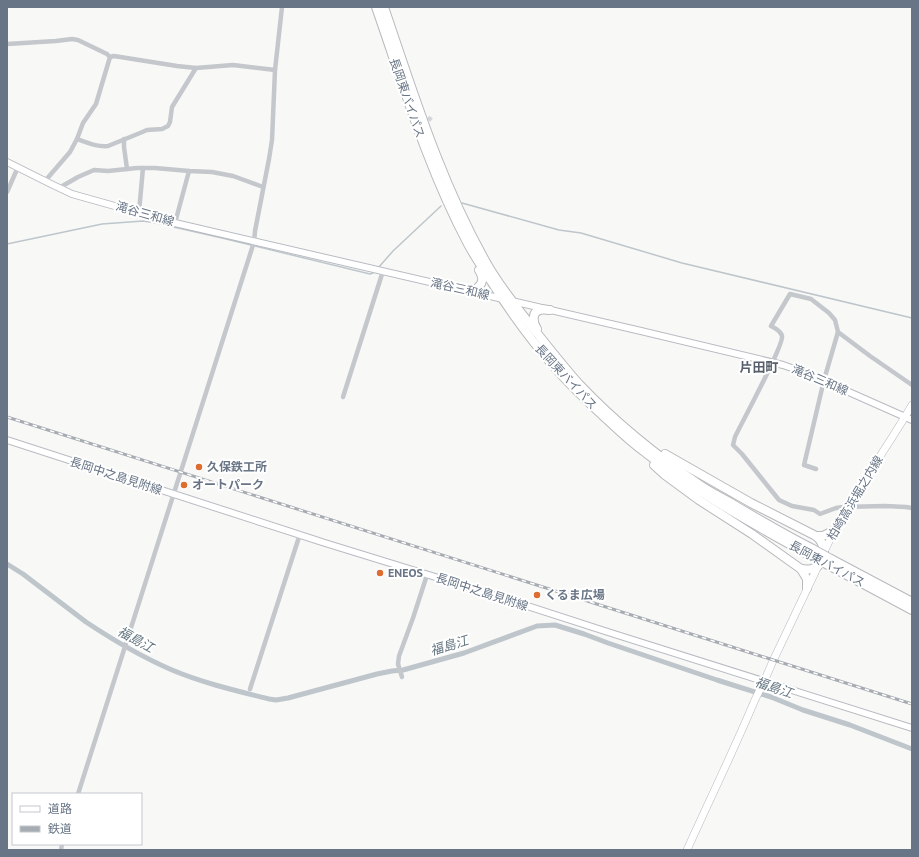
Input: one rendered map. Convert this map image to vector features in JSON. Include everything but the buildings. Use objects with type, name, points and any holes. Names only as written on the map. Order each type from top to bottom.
[{"type":"highway","name":"長岡東バイパス","points":[[376,7],[422,139],[459,227],[472,252],[501,299],[559,372],[636,450],[670,467],[811,552],[912,602]]},
{"type":"highway","name":"長岡東バイパス","points":[[384,7],[415,101],[445,178],[488,265],[512,301],[578,383],[621,424],[670,467]]},
{"type":"highway","points":[[422,139],[426,155],[453,221],[482,276],[482,283],[480,286],[470,292]]},
{"type":"highway","points":[[550,310],[540,310],[534,315],[536,327],[551,348],[621,424]]},
{"type":"highway","points":[[670,467],[730,491],[816,536],[822,543],[824,552]]},
{"type":"highway","points":[[670,467],[699,500],[752,534],[801,569],[807,579],[807,588]]},
{"type":"highway","points":[[816,536],[823,536],[835,530]]},
{"type":"highway","name":"長岡東バイパス","points":[[830,562],[912,610]]},
{"type":"highway","points":[[801,569],[812,570],[818,566]]},
{"type":"main road","name":"滝谷三和線","points":[[7,162],[59,188],[84,197],[175,223],[772,362],[824,380],[908,419]]},
{"type":"main road","name":"柏崎高浜堀之内線","points":[[687,850],[738,740],[755,699],[835,530],[848,507],[908,419],[912,405]]},
{"type":"main road","name":"長岡中之島見附線","points":[[7,440],[611,633],[762,684],[912,728]]},
{"type":"street","points":[[78,793],[254,242],[272,140],[275,70],[282,7]]},
{"type":"street","points":[[7,44],[72,39],[78,40],[107,54],[110,57],[114,56],[196,68],[233,65],[275,70]]},
{"type":"street","points":[[46,181],[67,156],[77,140],[83,123],[96,104],[110,57]]},
{"type":"street","points":[[77,140],[102,147],[147,130],[162,129],[168,126],[172,107],[196,68]]},
{"type":"street","points":[[124,139],[127,169]]},
{"type":"street","points":[[7,192],[18,167]]},
{"type":"street","points":[[59,188],[94,170],[108,171],[143,168],[161,168],[189,172],[212,172],[233,176],[263,187]]},
{"type":"street","points":[[139,212],[143,168]]},
{"type":"street","points":[[175,223],[189,172]]},
{"type":"street","points":[[344,397],[383,271]]},
{"type":"street","points":[[816,469],[804,465],[824,380],[838,332],[836,320],[833,316],[811,299],[790,294],[771,326],[780,332],[782,336],[781,342],[735,437],[733,445],[753,467],[779,500],[792,506],[814,510],[820,514],[836,508],[848,507],[885,506],[912,508]]},
{"type":"street","points":[[838,332],[912,385]]},
{"type":"street","points":[[250,689],[300,534]]},
{"type":"street","points":[[401,675],[398,664],[399,656],[427,575]]},
{"type":"waterway","points":[[462,203],[559,230],[581,233],[682,263],[912,318]]},
{"type":"waterway","points":[[378,268],[393,251],[441,206]]},
{"type":"waterway","points":[[7,244],[102,224],[143,221],[222,238],[370,274],[376,271]]},
{"type":"waterway","name":"福島江","points":[[7,564],[23,574],[86,622],[117,642],[150,660],[196,679],[269,699],[276,700],[288,698],[377,674],[403,670],[464,653],[537,626],[555,625],[771,697],[912,749]]},
{"type":"tunnel","points":[[425,126],[431,117]]},
{"type":"railway","points":[[7,417],[912,704]]},
{"type":"place","name":"久保鉄工所","points":[[199,467]]},
{"type":"place","name":"オートパーク","points":[[184,485]]},
{"type":"place","name":"ENEOS","points":[[380,573]]},
{"type":"place","name":"くるま広場","points":[[537,595]]},
{"type":"district","name":"片田町","points":[[759,367]]}]
